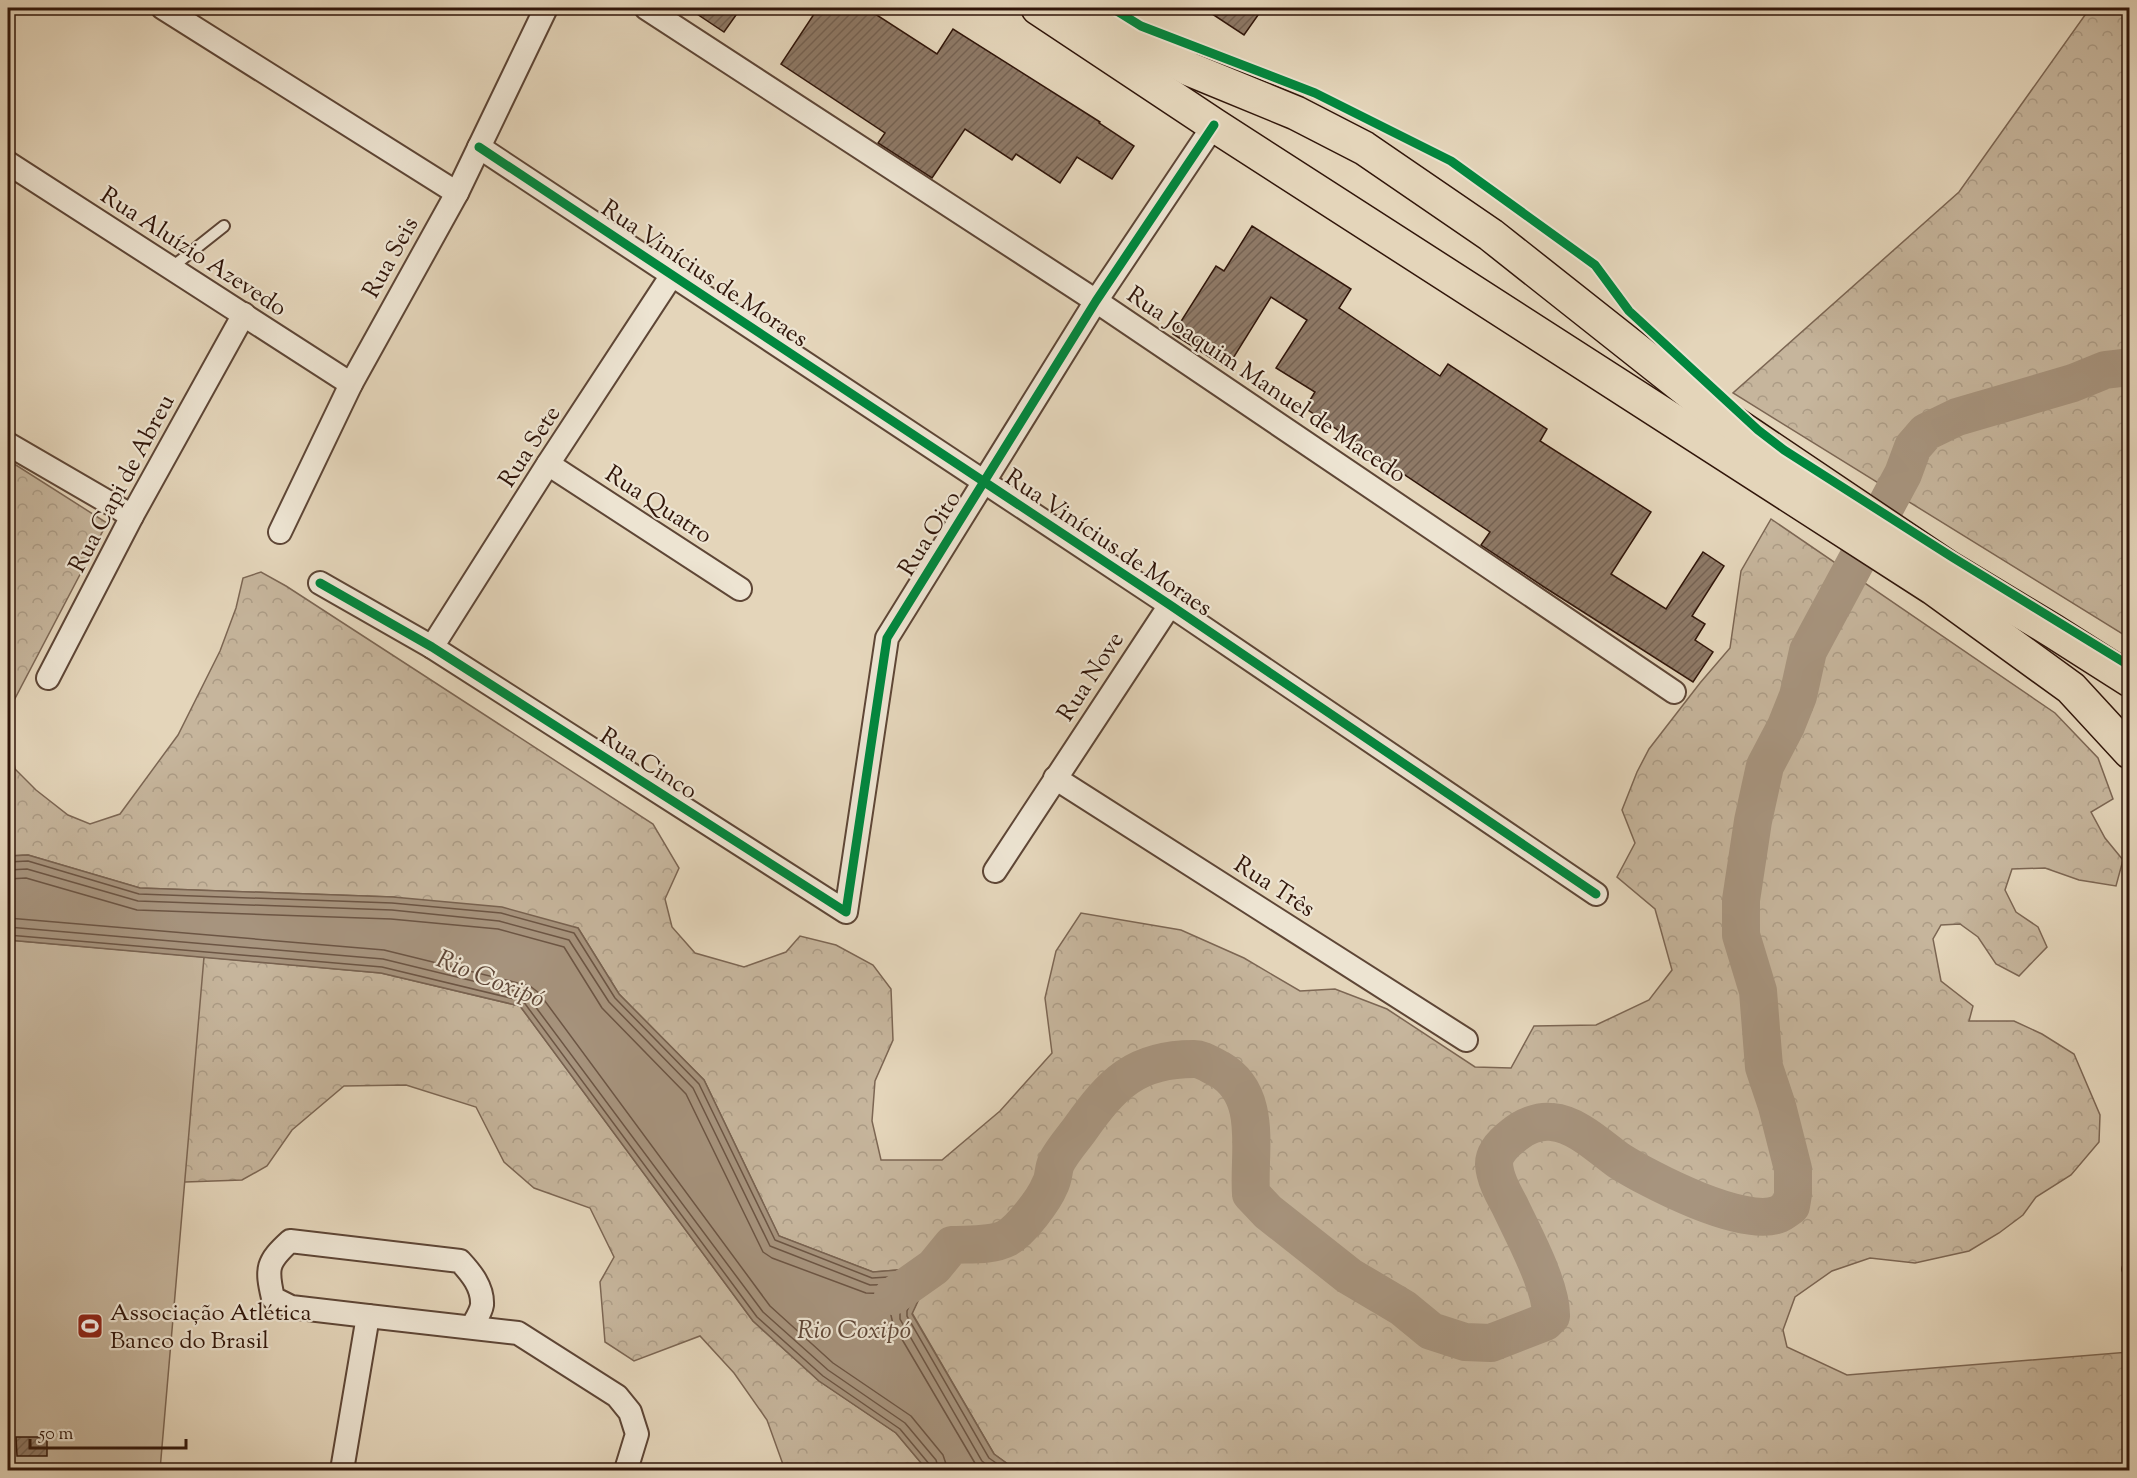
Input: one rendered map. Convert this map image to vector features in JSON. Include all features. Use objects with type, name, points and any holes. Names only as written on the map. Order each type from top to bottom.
[{"type":"main road","points":[[1038,8],[1214,125],[1785,474],[1940,578],[2071,688],[2130,752]]},
{"type":"main road","points":[[1087,8],[1189,69],[1296,113],[1364,148],[1491,235],[1702,402],[1785,474]]},
{"type":"main road","points":[[1940,578],[2053,631],[2130,680]]},
{"type":"street","points":[[163,8],[457,193]]},
{"type":"street","name":"Rua Seis","points":[[280,532],[351,384],[457,193],[546,8]]},
{"type":"street","name":"Rua Joaquim Manuel de Macedo","points":[[646,8],[1096,301],[1674,692]]},
{"type":"street","name":"Rua Oito","points":[[846,912],[887,638],[1096,301],[1214,125]]},
{"type":"street","name":"Rua Vinícius de Moraes","points":[[479,147],[1170,605],[1596,894]]},
{"type":"street","name":"Rua Aluízio Azevedo","points":[[8,163],[351,384]]},
{"type":"street","name":"Rua Sete","points":[[432,647],[672,275]]},
{"type":"street","name":"Rua Capi de Abreu","points":[[48,678],[132,516],[244,314]]},
{"type":"street","points":[[8,444],[132,516]]},
{"type":"street","name":"Rua Quatro","points":[[548,464],[740,589]]},
{"type":"street","name":"Rua Cinco","points":[[320,583],[432,647],[846,912]]},
{"type":"street","name":"Rua Nove","points":[[995,871],[1170,605]]},
{"type":"street","name":"Rua Três","points":[[1055,778],[1466,1040]]},
{"type":"street","points":[[472,1328],[482,1306],[480,1291],[473,1275],[460,1261],[290,1241],[273,1257],[268,1276],[273,1298],[291,1307],[472,1328],[518,1333],[617,1396],[630,1412],[637,1434],[626,1470]]},
{"type":"street","points":[[342,1470],[368,1316]]},
{"type":"lane","points":[[171,268],[224,226]]},
{"type":"green space","points":[[2090,8],[2129,8],[2129,638],[1733,393],[1959,192]]},
{"type":"green space","points":[[8,460],[107,523],[9,710],[9,737],[15,769],[36,790],[68,815],[90,824],[120,814],[178,735],[220,651],[236,608],[243,578],[261,572],[653,824],[679,868],[665,899],[672,927],[695,953],[744,967],[786,952],[800,936],[836,945],[873,965],[891,989],[893,1040],[875,1081],[872,1121],[881,1160],[942,1160],[1000,1111],[1052,1053],[1045,998],[1056,951],[1081,913],[1181,930],[1244,958],[1300,991],[1335,989],[1387,1009],[1475,1067],[1511,1068],[1534,1026],[1596,1025],[1649,1000],[1672,970],[1655,909],[1617,877],[1635,843],[1622,810],[1649,749],[1730,648],[1741,571],[1771,519],[2055,713],[2098,758],[2113,799],[2091,812],[2105,838],[2123,860],[2116,886],[2079,880],[2045,868],[2012,869],[2005,890],[2016,912],[2038,927],[2047,947],[2019,976],[1996,964],[1978,937],[1960,924],[1941,925],[1933,939],[1941,981],[1973,1006],[1969,1021],[2014,1021],[2042,1034],[2074,1054],[2100,1115],[2099,1142],[2071,1175],[2036,1197],[2023,1215],[1999,1233],[1969,1251],[1915,1263],[1870,1258],[1832,1271],[1795,1297],[1783,1330],[1787,1347],[1847,1375],[2129,1352],[2129,1470],[1016,1470],[994,1454],[912,1313],[933,1267],[873,1272],[779,1236],[704,1080],[619,994],[578,928],[393,897],[140,888],[28,855],[8,856]]},
{"type":"green space","name":"Associação Atlética Banco do Brasil","points":[[8,940],[204,957],[160,1470],[8,1470]]},
{"type":"green space","points":[[204,957],[381,973],[520,1006],[753,1321],[819,1381],[896,1433],[927,1470],[785,1470],[767,1420],[734,1373],[700,1336],[634,1361],[605,1342],[600,1282],[614,1257],[590,1208],[534,1188],[504,1162],[476,1107],[406,1085],[344,1086],[292,1130],[267,1166],[242,1180],[185,1182],[145,1180]]},
{"type":"water","name":"Rio Coxipó","points":[[28,855],[140,888],[393,897],[502,907],[578,928],[619,994],[704,1080],[779,1236],[873,1272],[934,1267],[912,1314],[994,1454],[1016,1470],[927,1470],[896,1433],[819,1381],[753,1321],[520,1006],[381,973],[8,940],[8,856]]},
{"type":"building","points":[[688,8],[741,8],[724,32]]},
{"type":"building","points":[[818,8],[866,8],[937,54],[953,29],[1134,146],[1112,179],[1077,157],[1060,183],[1016,154],[1012,160],[965,129],[932,178],[878,143],[885,133],[781,64]]},
{"type":"building","points":[[1203,8],[1263,8],[1244,35]]},
{"type":"building","points":[[1252,226],[1351,289],[1339,308],[1440,376],[1448,364],[1547,429],[1540,441],[1651,512],[1611,574],[1666,609],[1703,552],[1724,566],[1692,616],[1705,624],[1695,640],[1713,652],[1693,682],[1481,545],[1490,532],[1305,408],[1315,392],[1276,368],[1307,320],[1271,297],[1227,368],[1173,334],[1216,266],[1224,271]]},
{"type":"building","points":[[16,1437],[47,1437],[47,1456],[17,1456]]},
{"type":"waterway","points":[[893,1296],[934,1267],[952,1245],[1001,1241],[1013,1234],[1043,1198],[1058,1159],[1103,1099],[1127,1077],[1140,1069],[1173,1060],[1194,1059],[1206,1062],[1233,1080],[1243,1094],[1251,1126],[1251,1194],[1268,1212],[1349,1276],[1403,1308],[1431,1331],[1465,1342],[1491,1343],[1545,1322],[1551,1316],[1542,1276],[1500,1186],[1494,1164],[1496,1155],[1504,1144],[1527,1127],[1542,1122],[1570,1127],[1587,1136],[1618,1160],[1651,1179],[1721,1209],[1763,1217],[1779,1214],[1791,1206],[1793,1169],[1777,1106],[1764,1067],[1758,991],[1741,935],[1741,900],[1753,821],[1765,766],[1786,726],[1798,696],[1808,651],[1903,474],[1913,447],[1926,432],[1957,417],[2073,383],[2105,370],[2130,367]]},
{"type":"cycle path","points":[[1112,8],[1141,26],[1315,93],[1451,161],[1595,265],[1629,311],[1758,430],[1784,450],[2130,666]]},
{"type":"cycle path","points":[[320,583],[432,647],[846,912],[887,638],[1096,301],[1214,125]]},
{"type":"cycle path","points":[[479,147],[1170,605],[1596,894]]},
{"type":"place","name":"Associação Atlética Banco do Brasil","points":[[90,1326]]}]
